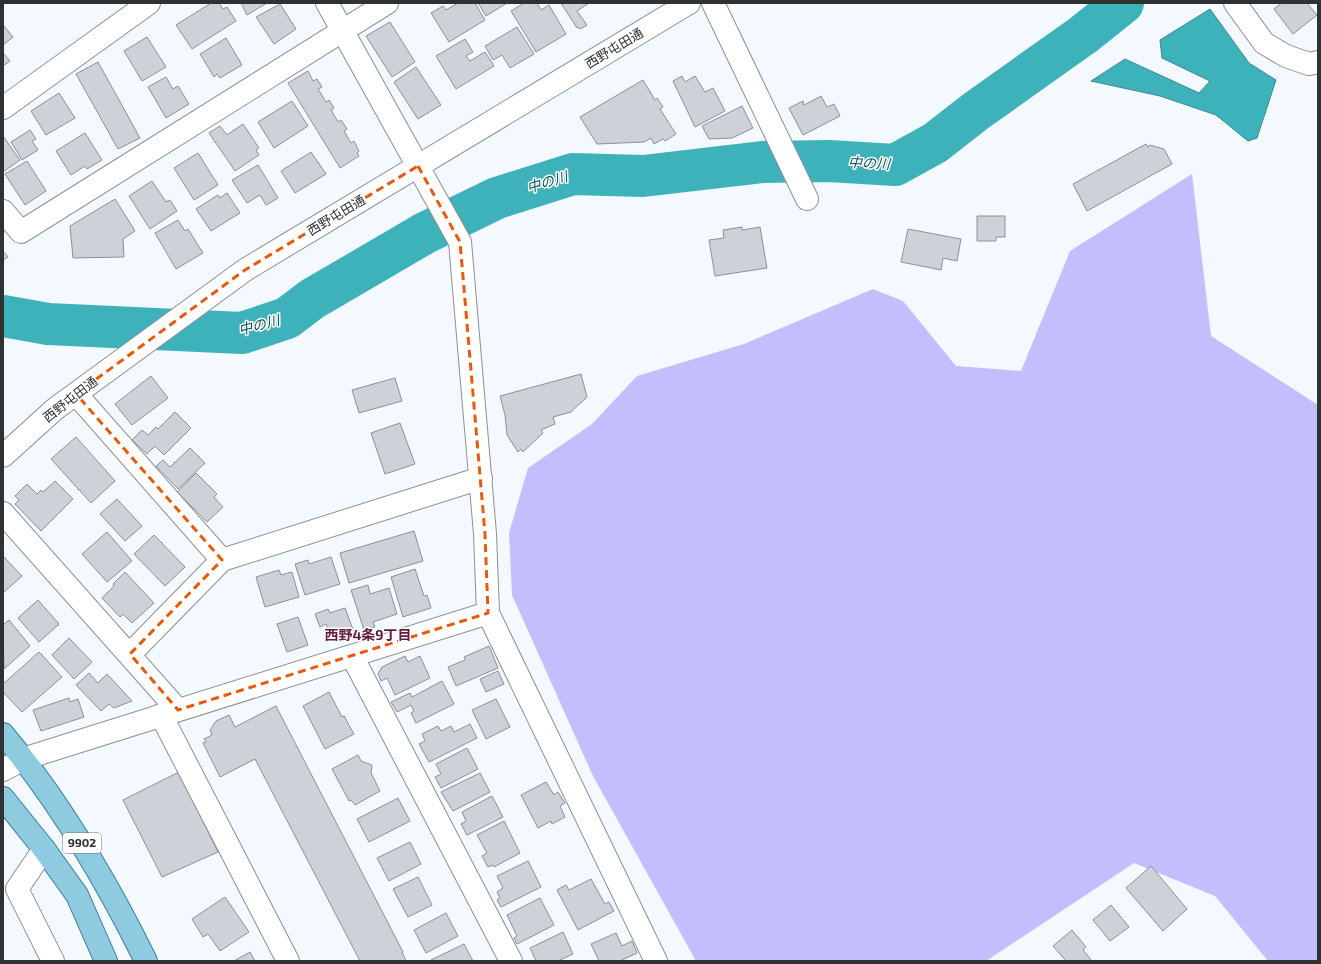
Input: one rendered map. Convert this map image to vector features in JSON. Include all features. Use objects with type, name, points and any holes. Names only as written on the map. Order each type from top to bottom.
[{"type":"main road","name":"9902","points":[[3,734],[23,758],[74,831],[107,885],[146,961]]},
{"type":"main road","name":"9902","points":[[3,798],[44,849],[77,895],[106,961]]},
{"type":"street","points":[[3,108],[149,3]]},
{"type":"street","points":[[326,3],[460,242],[480,478],[488,614],[656,961]]},
{"type":"street","points":[[3,211],[21,232],[341,30],[387,3]]},
{"type":"street","name":"西野屯田通","points":[[3,456],[55,409],[245,270],[689,3]]},
{"type":"street","points":[[713,3],[807,199]]},
{"type":"street","points":[[1235,3],[1264,43],[1286,56],[1309,64],[1318,62]]},
{"type":"street","points":[[76,394],[222,560]]},
{"type":"street","points":[[130,654],[222,560],[480,478]]},
{"type":"street","points":[[3,513],[130,654],[169,712],[288,961]]},
{"type":"street","points":[[3,770],[23,758],[488,614]]},
{"type":"street","points":[[352,656],[511,961]]},
{"type":"street","points":[[44,849],[17,889],[53,961]]},
{"type":"highlighted area","points":[[418,166],[460,242],[485,534],[488,613],[178,710],[130,654],[222,560],[76,394],[245,270]]},
{"type":"shaded area","points":[[1192,174],[1211,336],[1318,405],[1318,961],[1268,961],[1215,896],[1134,863],[986,961],[696,961],[593,776],[512,595],[509,533],[528,468],[592,424],[637,376],[744,344],[873,289],[903,301],[956,366],[1021,371],[1070,251]]},
{"type":"water","points":[[1210,9],[1249,63],[1276,80],[1257,138],[1248,141],[1216,115],[1160,96],[1091,81],[1125,59],[1199,93],[1210,81],[1162,58],[1160,40]]},
{"type":"building","points":[[211,3],[219,3],[223,9],[227,7],[236,21],[192,49],[176,25]]},
{"type":"building","points":[[241,3],[267,3],[247,15]]},
{"type":"building","points":[[458,3],[475,3],[485,20],[449,42],[431,13],[443,6],[446,10]]},
{"type":"building","points":[[478,3],[507,3],[486,16]]},
{"type":"building","points":[[524,3],[537,3],[541,10],[549,5],[566,34],[536,52],[511,11]]},
{"type":"building","points":[[561,3],[589,3],[577,11],[587,25],[580,29],[578,27],[577,28]]},
{"type":"building","points":[[1282,3],[1307,3],[1317,15],[1293,34],[1274,9]]},
{"type":"building","points":[[280,4],[296,29],[274,44],[256,17]]},
{"type":"building","points":[[390,22],[415,62],[392,77],[366,36]]},
{"type":"building","points":[[3,25],[13,37],[3,45]]},
{"type":"building","points":[[517,27],[534,54],[510,68],[502,55],[493,60],[485,46]]},
{"type":"building","points":[[147,37],[166,67],[142,81],[124,51]]},
{"type":"building","points":[[226,38],[242,65],[220,78],[217,74],[214,77],[200,54]]},
{"type":"building","points":[[465,39],[473,52],[466,56],[470,61],[485,52],[494,66],[456,89],[436,56]]},
{"type":"building","points":[[3,53],[10,61],[3,66]]},
{"type":"building","points":[[98,62],[140,138],[118,149],[76,74]]},
{"type":"building","points":[[416,67],[441,105],[418,119],[394,82]]},
{"type":"building","points":[[308,71],[313,81],[317,79],[322,87],[318,89],[326,102],[329,100],[334,108],[331,110],[338,122],[341,120],[347,129],[344,131],[351,143],[354,141],[359,151],[357,153],[359,156],[340,168],[288,83]]},
{"type":"building","points":[[682,76],[685,82],[695,76],[705,92],[713,88],[725,111],[695,127],[673,81]]},
{"type":"building","points":[[166,77],[173,89],[178,86],[189,104],[166,118],[148,87]]},
{"type":"building","points":[[643,80],[655,100],[657,98],[663,107],[660,109],[676,134],[665,141],[663,139],[654,144],[651,138],[644,142],[597,144],[580,117]]},
{"type":"building","points":[[59,93],[75,118],[46,135],[31,111]]},
{"type":"building","points":[[821,96],[827,107],[834,104],[840,116],[803,135],[789,108],[803,101],[804,105]]},
{"type":"building","points":[[292,101],[308,126],[274,148],[258,122]]},
{"type":"building","points":[[742,106],[753,128],[732,138],[709,139],[702,126]]},
{"type":"building","points":[[243,124],[259,148],[256,150],[259,155],[235,171],[209,133],[220,126],[227,135]]},
{"type":"building","points":[[30,130],[36,139],[32,141],[38,150],[22,160],[11,142]]},
{"type":"building","points":[[85,133],[102,160],[87,169],[85,166],[71,175],[56,151]]},
{"type":"building","points":[[3,136],[20,160],[3,172]]},
{"type":"building","points":[[1146,144],[1148,147],[1150,145],[1164,149],[1172,164],[1087,211],[1073,184]]},
{"type":"building","points":[[311,152],[326,174],[295,193],[281,171]]},
{"type":"building","points":[[198,153],[218,185],[194,200],[174,168]]},
{"type":"building","points":[[27,161],[46,191],[25,205],[5,174]]},
{"type":"building","points":[[258,165],[278,198],[266,205],[260,195],[247,203],[232,180]]},
{"type":"building","points":[[152,181],[166,202],[170,200],[177,211],[150,229],[129,196]]},
{"type":"building","points":[[227,193],[240,213],[211,231],[196,209],[218,195],[220,198]]},
{"type":"building","points":[[115,199],[135,231],[123,239],[124,257],[73,258],[70,226]]},
{"type":"building","points":[[977,216],[1005,216],[1005,237],[996,237],[996,241],[977,241]]},
{"type":"building","points":[[178,220],[185,231],[188,229],[203,253],[176,269],[155,233]]},
{"type":"building","points":[[742,227],[742,230],[760,227],[767,268],[715,276],[709,240],[724,238],[723,230]]},
{"type":"building","points":[[908,229],[961,239],[957,261],[943,258],[941,270],[901,262]]},
{"type":"building","points":[[3,251],[8,257],[3,260]]},
{"type":"building","points":[[581,374],[587,397],[571,412],[553,417],[555,424],[541,430],[543,433],[523,452],[521,449],[518,452],[507,435],[505,415],[500,396]]},
{"type":"building","points":[[151,376],[168,398],[132,425],[115,404]]},
{"type":"building","points":[[395,378],[402,401],[359,413],[352,390]]},
{"type":"building","points":[[175,412],[191,428],[164,455],[155,446],[147,454],[132,440],[142,430],[148,435],[156,427],[158,429]]},
{"type":"building","points":[[400,423],[415,464],[385,474],[371,433]]},
{"type":"building","points":[[76,437],[115,481],[91,503],[51,459]]},
{"type":"building","points":[[190,448],[205,463],[178,489],[156,466],[163,460],[170,467]]},
{"type":"building","points":[[196,473],[217,494],[214,497],[223,507],[207,522],[177,492]]},
{"type":"building","points":[[55,481],[73,499],[41,531],[15,504],[19,500],[15,496],[27,484],[37,494],[41,490],[43,492]]},
{"type":"building","points":[[117,499],[142,526],[125,541],[100,514]]},
{"type":"building","points":[[414,531],[423,561],[349,583],[340,553]]},
{"type":"building","points":[[107,532],[132,561],[107,582],[82,554]]},
{"type":"building","points":[[154,535],[185,567],[165,586],[134,554]]},
{"type":"building","points":[[3,556],[22,576],[3,593]]},
{"type":"building","points":[[331,557],[340,584],[305,595],[295,564],[308,560],[309,564]]},
{"type":"building","points":[[415,569],[424,596],[427,595],[431,608],[403,617],[391,577]]},
{"type":"building","points":[[279,570],[281,575],[292,572],[299,597],[265,607],[256,577]]},
{"type":"building","points":[[125,572],[154,603],[132,623],[123,614],[120,617],[102,598]]},
{"type":"building","points":[[368,585],[370,594],[389,588],[397,614],[373,622],[375,627],[364,630],[351,590]]},
{"type":"building","points":[[38,600],[59,624],[39,642],[18,618]]},
{"type":"building","points":[[345,608],[354,632],[332,640],[326,624],[320,627],[315,614],[328,609],[330,613]]},
{"type":"building","points":[[298,617],[308,645],[287,652],[277,624]]},
{"type":"building","points":[[9,620],[30,646],[4,669],[3,625]]},
{"type":"building","points":[[69,638],[92,662],[74,679],[52,655]]},
{"type":"building","points":[[489,646],[498,668],[456,686],[448,667],[465,660],[464,657]]},
{"type":"building","points":[[39,652],[62,677],[22,712],[3,692],[3,684]]},
{"type":"building","points":[[405,656],[408,662],[420,656],[430,678],[395,695],[387,678],[381,681],[378,674],[382,667]]},
{"type":"building","points":[[498,671],[504,684],[486,692],[480,679]]},
{"type":"building","points":[[89,673],[98,683],[107,674],[132,701],[114,708],[109,704],[101,711],[76,685]]},
{"type":"building","points":[[442,681],[454,704],[416,723],[411,713],[414,711],[411,705],[397,712],[391,702],[410,693],[412,697]]},
{"type":"building","points":[[329,692],[342,717],[344,716],[354,734],[325,749],[303,706]]},
{"type":"building","points":[[69,698],[70,702],[78,699],[84,717],[41,731],[33,710]]},
{"type":"building","points":[[496,699],[510,727],[486,739],[472,710]]},
{"type":"building","points":[[276,706],[403,952],[406,961],[360,961],[255,759],[220,777],[203,743],[206,742],[204,739],[212,735],[210,730],[216,721],[229,715],[235,727]]},
{"type":"building","points":[[470,724],[477,738],[429,762],[419,744],[425,741],[422,734],[438,726],[441,731],[451,726],[454,732]]},
{"type":"building","points":[[467,748],[478,769],[441,788],[435,777],[441,774],[436,764]]},
{"type":"building","points":[[358,755],[361,761],[372,765],[371,773],[380,791],[355,805],[351,800],[349,801],[332,769]]},
{"type":"building","points":[[179,772],[218,852],[162,877],[123,800]]},
{"type":"building","points":[[480,773],[490,792],[453,811],[441,792]]},
{"type":"building","points":[[546,782],[554,795],[558,792],[565,803],[560,806],[565,817],[552,824],[551,821],[538,828],[521,795]]},
{"type":"building","points":[[492,796],[503,817],[467,835],[461,824],[466,821],[462,812]]},
{"type":"building","points":[[398,798],[410,821],[369,842],[357,819]]},
{"type":"building","points":[[504,821],[520,853],[494,867],[493,865],[488,867],[482,856],[487,853],[477,835]]},
{"type":"building","points":[[410,842],[421,864],[389,881],[377,858]]},
{"type":"building","points":[[528,861],[541,887],[501,907],[497,900],[500,898],[497,892],[503,888],[497,876]]},
{"type":"building","points":[[1151,866],[1187,909],[1163,931],[1126,888]]},
{"type":"building","points":[[418,877],[432,905],[408,917],[393,889]]},
{"type":"building","points":[[591,879],[605,904],[609,902],[614,911],[578,930],[557,890],[566,885],[569,890]]},
{"type":"building","points":[[225,897],[249,932],[220,951],[208,934],[203,937],[192,919]]},
{"type":"building","points":[[540,898],[554,925],[517,944],[514,938],[517,936],[507,915]]},
{"type":"building","points":[[1111,905],[1129,927],[1110,941],[1093,920]]},
{"type":"building","points":[[446,913],[458,936],[426,953],[414,930]]},
{"type":"building","points":[[1072,930],[1086,947],[1083,950],[1092,961],[1066,961],[1053,946]]},
{"type":"building","points":[[563,932],[573,954],[558,961],[536,961],[530,948]]},
{"type":"building","points":[[616,933],[622,946],[632,941],[637,953],[620,961],[599,961],[591,944]]},
{"type":"building","points":[[464,944],[473,961],[431,961],[431,960]]},
{"type":"building","points":[[250,952],[255,961],[234,961]]},
{"type":"waterway","name":"中の川","points":[[3,316],[48,324],[242,333],[287,318],[312,299],[425,233],[497,198],[573,174],[643,176],[762,162],[829,161],[895,165],[935,143],[976,111],[1083,35],[1123,3]]},
{"type":"district","name":"西野4条9丁目","points":[[368,635]]}]
